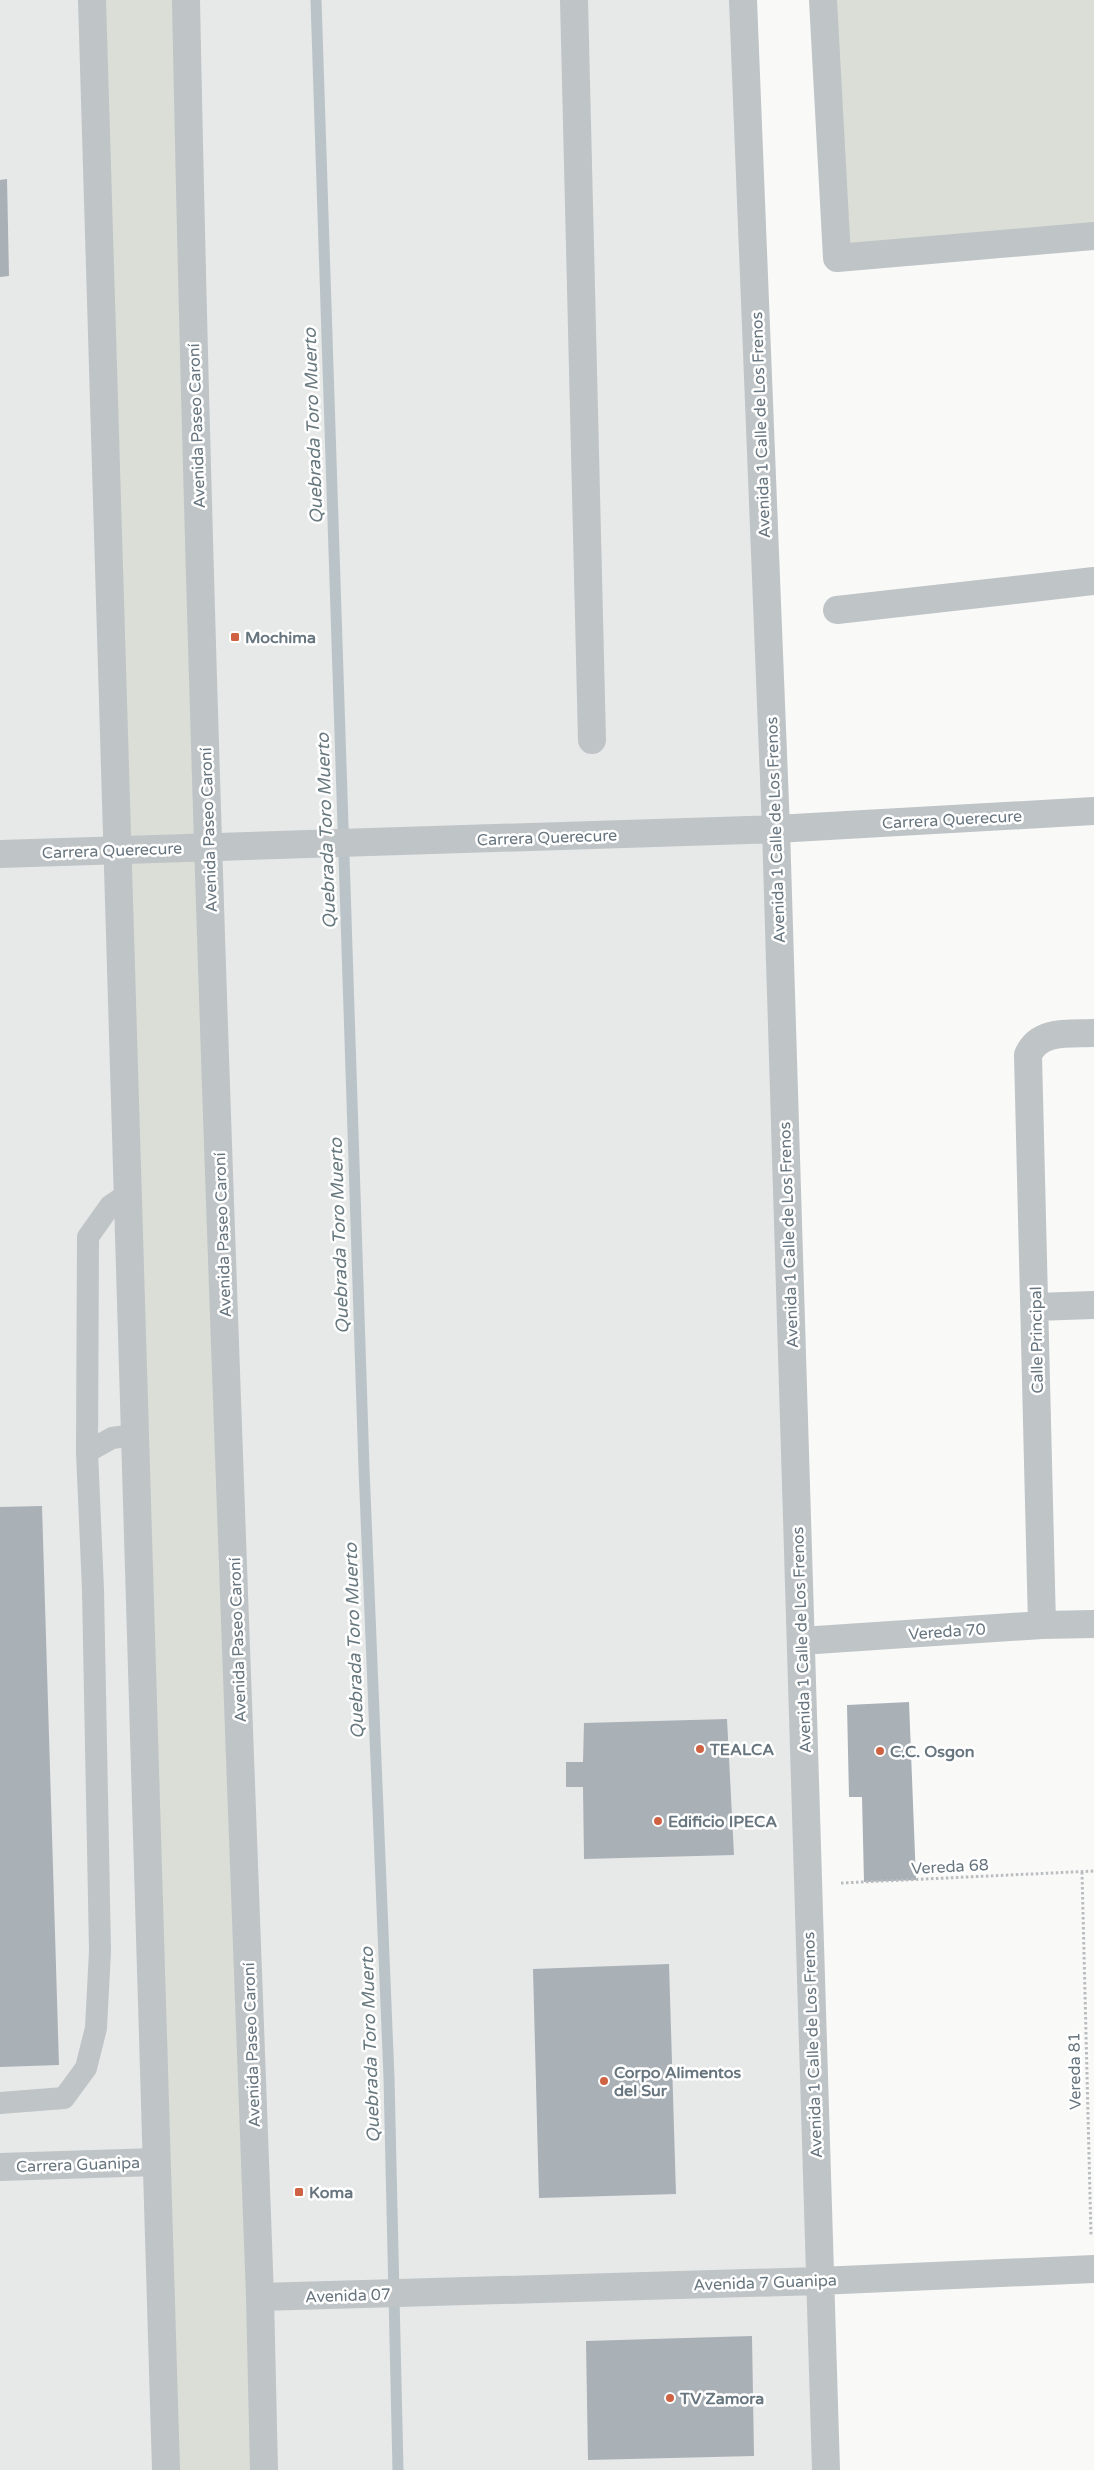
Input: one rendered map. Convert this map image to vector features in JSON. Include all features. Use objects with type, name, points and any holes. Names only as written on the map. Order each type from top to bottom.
[{"type":"street","points":[[92,0],[166,2470]]},
{"type":"street","name":"Avenida Paseo Caroní","points":[[186,0],[191,269],[208,847],[260,2298],[264,2470]]},
{"type":"street","points":[[574,0],[592,740]]},
{"type":"street","name":"Avenida 1 Calle de Los Frenos","points":[[743,0],[776,829],[826,2470]]},
{"type":"street","points":[[823,0],[837,258],[1094,236]]},
{"type":"street","points":[[837,610],[1094,581]]},
{"type":"street","name":"Carrera Querecure","points":[[0,854],[776,829],[1094,812]]},
{"type":"street","name":"Calle Principal","points":[[1042,1625],[1028,1055],[1038,1039],[1048,1035],[1094,1033]]},
{"type":"street","points":[[1035,1307],[1094,1305]]},
{"type":"street","name":"Vereda 70","points":[[801,1641],[1042,1625],[1094,1624]]},
{"type":"street","name":"Carrera Guanipa","points":[[0,2167],[156,2162]]},
{"type":"street","name":"Avenida 7 Guanipa","points":[[436,2292],[819,2281],[1093,2269]]},
{"type":"street","name":"Avenida 07","points":[[260,2298],[436,2292]]},
{"type":"lane","points":[[0,2103],[64,2098],[86,2068],[96,2028],[100,1951],[93,1590],[87,1452],[88,1237],[110,1206],[128,1194]]},
{"type":"lane","points":[[87,1452],[112,1438],[135,1435]]},
{"type":"path","name":"Vereda 68","points":[[808,1885],[1094,1871]]},
{"type":"path","name":"Vereda 81","points":[[1082,1872],[1093,2269]]},
{"type":"shaded area","points":[[0,0],[92,0],[166,2470],[0,2470]]},
{"type":"shaded area","points":[[92,0],[186,0],[264,2470],[166,2470]]},
{"type":"shaded area","points":[[186,0],[743,0],[826,2470],[264,2470]]},
{"type":"shaded area","points":[[823,0],[1094,0],[1094,233],[837,258]]},
{"type":"building","points":[[7,179],[9,276],[0,277],[0,180]]},
{"type":"building","points":[[42,1506],[59,2065],[0,2067],[0,1507]]},
{"type":"building","name":"C.C. Osgon","points":[[909,1702],[916,1880],[864,1882],[862,1797],[849,1797],[847,1705]]},
{"type":"building","name":"Edificio IPECA","points":[[727,1719],[734,1855],[584,1859],[583,1787],[566,1787],[566,1762],[583,1762],[584,1723]]},
{"type":"building","name":"Corpo Alimentos del Sur","points":[[669,1964],[676,2194],[539,2198],[533,1969]]},
{"type":"building","name":"TV Zamora","points":[[752,2336],[754,2456],[588,2460],[586,2341]]},
{"type":"waterway","name":"Quebrada Toro Muerto","points":[[316,0],[364,1468],[389,2078],[398,2470]]},
{"type":"place","name":"Mochima","points":[[235,637]]},
{"type":"place","name":"TEALCA","points":[[700,1749]]},
{"type":"place","name":"C.C. Osgon","points":[[880,1751]]},
{"type":"place","name":"Edificio IPECA","points":[[658,1821]]},
{"type":"place","name":"Corpo Alimentos del Sur","points":[[604,2081]]},
{"type":"place","name":"Koma","points":[[299,2192]]},
{"type":"place","name":"TV Zamora","points":[[670,2398]]}]
